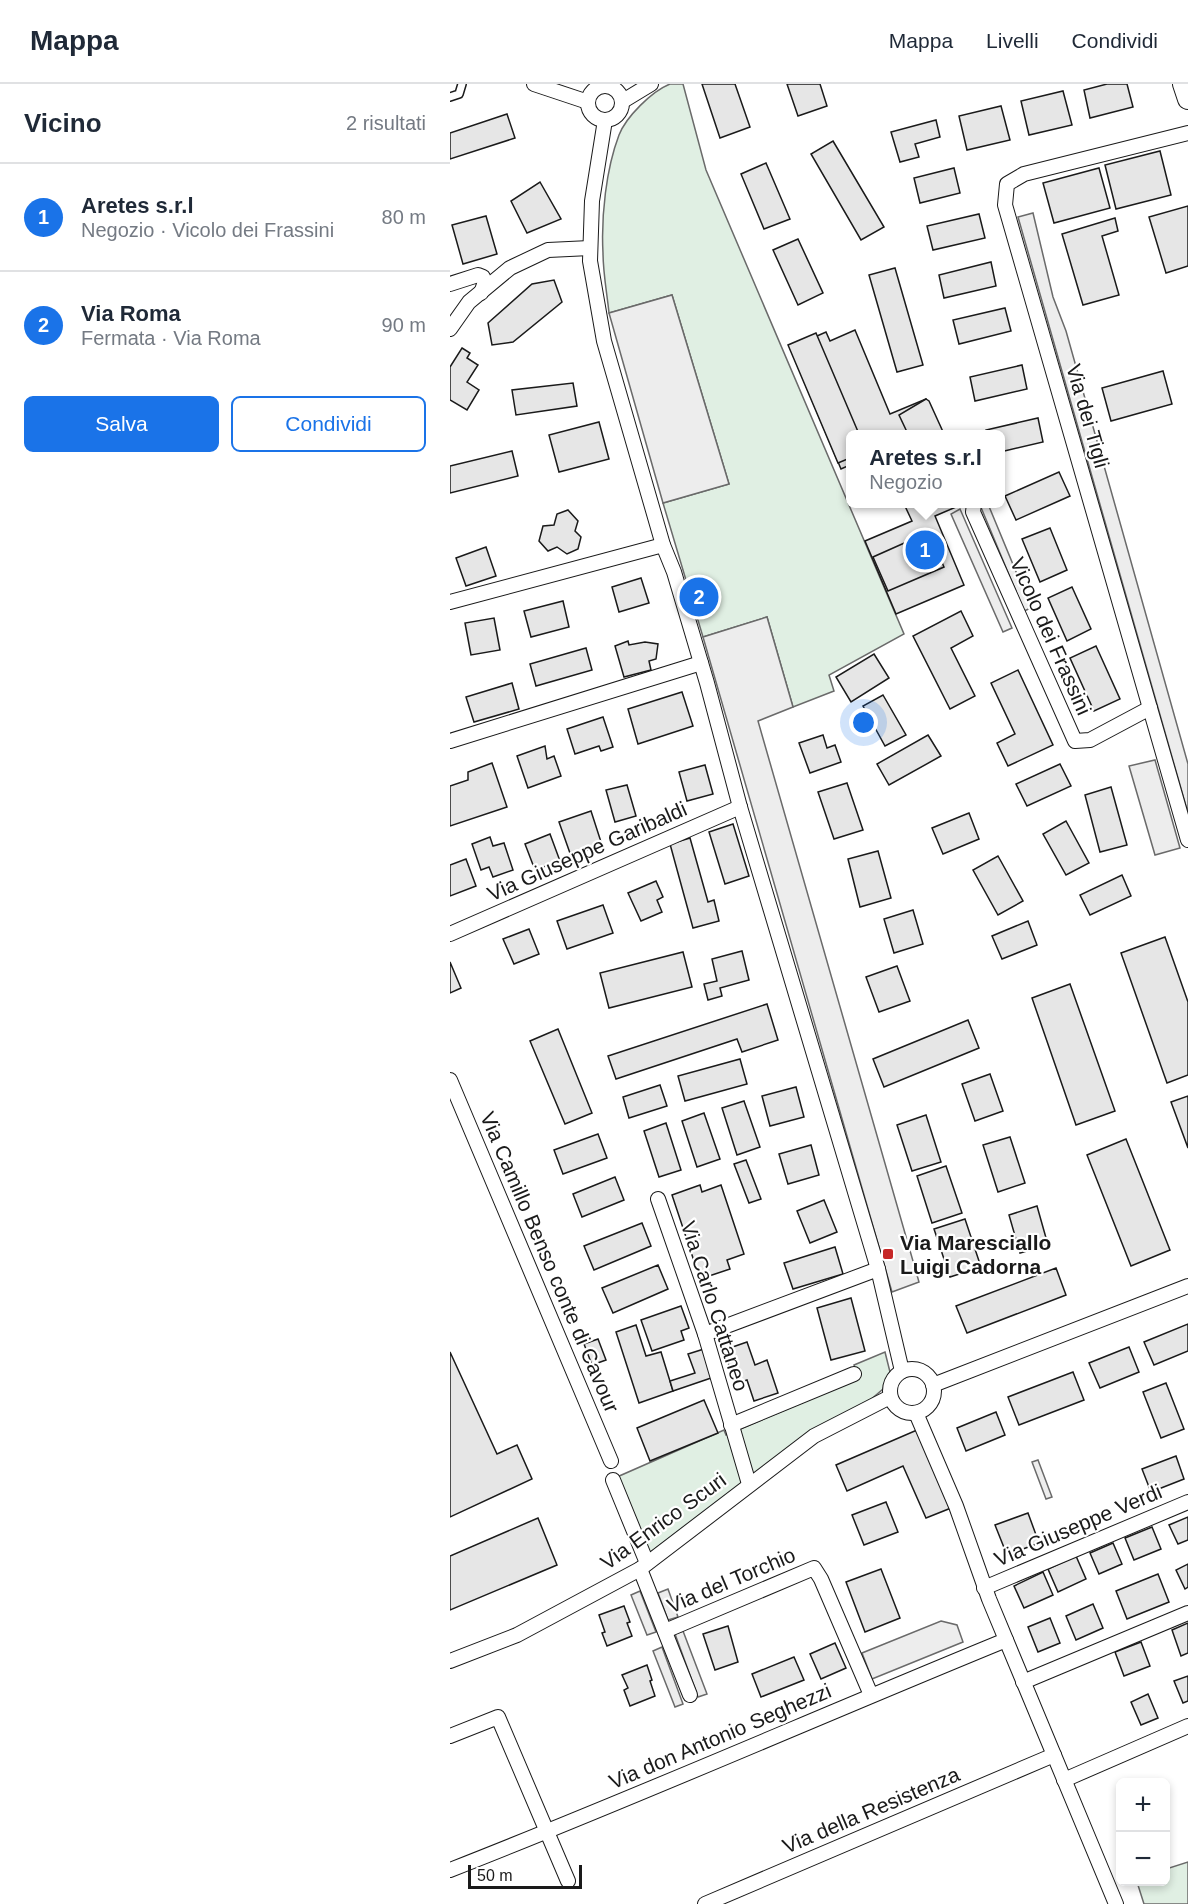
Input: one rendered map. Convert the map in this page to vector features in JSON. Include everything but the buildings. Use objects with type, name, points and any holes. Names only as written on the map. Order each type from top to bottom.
[{"type":"street","points":[[534,84],[588,102]]},
{"type":"street","points":[[623,101],[651,84]]},
{"type":"street","points":[[1183,84],[1188,99]]},
{"type":"street","points":[[608,85],[619,92],[623,101],[620,113],[605,120],[592,113],[588,102],[592,91],[608,85]]},
{"type":"street","points":[[605,120],[592,201],[590,248],[590,261],[604,341],[663,545],[674,572],[701,663],[740,807],[878,1269],[902,1371]]},
{"type":"street","name":"Via dei Tigli","points":[[1188,133],[1024,174],[1007,184],[1005,205],[1188,840]]},
{"type":"street","points":[[450,329],[470,302],[510,268],[548,250],[590,248]]},
{"type":"street","points":[[450,284],[478,275],[483,277],[485,282],[481,293]]},
{"type":"street","name":"Vicolo dei Frassini","points":[[974,508],[973,512],[1075,741],[1090,740],[1150,708]]},
{"type":"street","points":[[450,602],[663,545]]},
{"type":"street","points":[[450,741],[701,663]]},
{"type":"street","name":"Via Giuseppe Garibaldi","points":[[450,934],[740,807]]},
{"type":"street","name":"Via Camillo Benso conte di Cavour","points":[[450,1080],[611,1461]]},
{"type":"street","name":"Via Carlo Cattaneo","points":[[658,1199],[705,1334],[749,1484]]},
{"type":"street","points":[[705,1334],[878,1269]]},
{"type":"street","points":[[933,1385],[1188,1286]]},
{"type":"street","points":[[913,1369],[923,1372],[930,1378],[933,1385],[934,1392],[929,1405],[916,1413],[897,1408],[890,1397],[891,1383],[902,1371],[913,1369]]},
{"type":"street","name":"Via Carlo Cattaneo","points":[[730,1425],[854,1374]]},
{"type":"street","name":"Via Enrico Scuri","points":[[450,1661],[517,1635],[644,1566],[814,1436],[890,1397]]},
{"type":"street","points":[[916,1413],[956,1506],[984,1588],[1116,1904]]},
{"type":"street","points":[[613,1480],[644,1566]]},
{"type":"street","name":"Via Giuseppe Verdi","points":[[984,1588],[1188,1502]]},
{"type":"street","name":"Via del Torchio","points":[[644,1566],[665,1631],[690,1695]]},
{"type":"street","name":"Via del Torchio","points":[[665,1631],[814,1568],[821,1579],[871,1695]]},
{"type":"street","points":[[1023,1682],[1188,1613]]},
{"type":"street","name":"Via don Antonio Seghezzi","points":[[450,1870],[547,1832],[1006,1640]]},
{"type":"street","points":[[450,1736],[498,1717],[568,1881]]},
{"type":"street","points":[[1064,1780],[1188,1725]]},
{"type":"street","name":"Via della Resistenza","points":[[705,1904],[1054,1755]]},
{"type":"lane","points":[[450,97],[459,94],[462,84]]},
{"type":"green space","points":[[670,84],[683,84],[706,170],[846,498],[846,508],[850,508],[904,634],[829,675],[834,691],[793,707],[767,617],[703,637],[663,503],[729,484],[672,295],[609,313],[604,268],[603,224],[605,193],[614,148],[622,128],[633,113],[663,87]]},
{"type":"green space","points":[[885,1352],[890,1372],[883,1389],[869,1401],[815,1429],[648,1554],[617,1477],[724,1430],[726,1435],[858,1379],[854,1365]]},
{"type":"green space","points":[[1188,1862],[1188,1904],[1144,1904],[1138,1886],[1170,1886],[1170,1868]]},
{"type":"shaded area","points":[[1033,213],[1053,297],[1066,331],[1188,764],[1188,813],[1018,217]]},
{"type":"shaded area","points":[[672,295],[729,484],[663,503],[609,313]]},
{"type":"shaded area","points":[[981,508],[990,508],[1031,608],[1024,611]]},
{"type":"shaded area","points":[[960,509],[1012,628],[1003,632],[951,514]]},
{"type":"shaded area","points":[[767,617],[793,707],[758,721],[919,1282],[892,1292],[703,637]]},
{"type":"shaded area","points":[[1155,760],[1180,848],[1155,855],[1129,766]]},
{"type":"shaded area","points":[[1038,1460],[1052,1497],[1046,1499],[1032,1462]]},
{"type":"shaded area","points":[[668,1589],[678,1617],[668,1620],[658,1593]]},
{"type":"shaded area","points":[[640,1591],[656,1632],[647,1635],[631,1595]]},
{"type":"shaded area","points":[[941,1621],[957,1625],[963,1642],[872,1679],[862,1653]]},
{"type":"shaded area","points":[[683,1631],[707,1694],[698,1697],[675,1634]]},
{"type":"shaded area","points":[[662,1647],[683,1704],[675,1707],[653,1651]]},
{"type":"place","name":"Aretes s.r.l","points":[[925,550]]},
{"type":"place","name":"Via Roma","points":[[699,597]]},
{"type":"place","name":"Via Maresciallo Luigi Cadorna","points":[[888,1254]]}]
